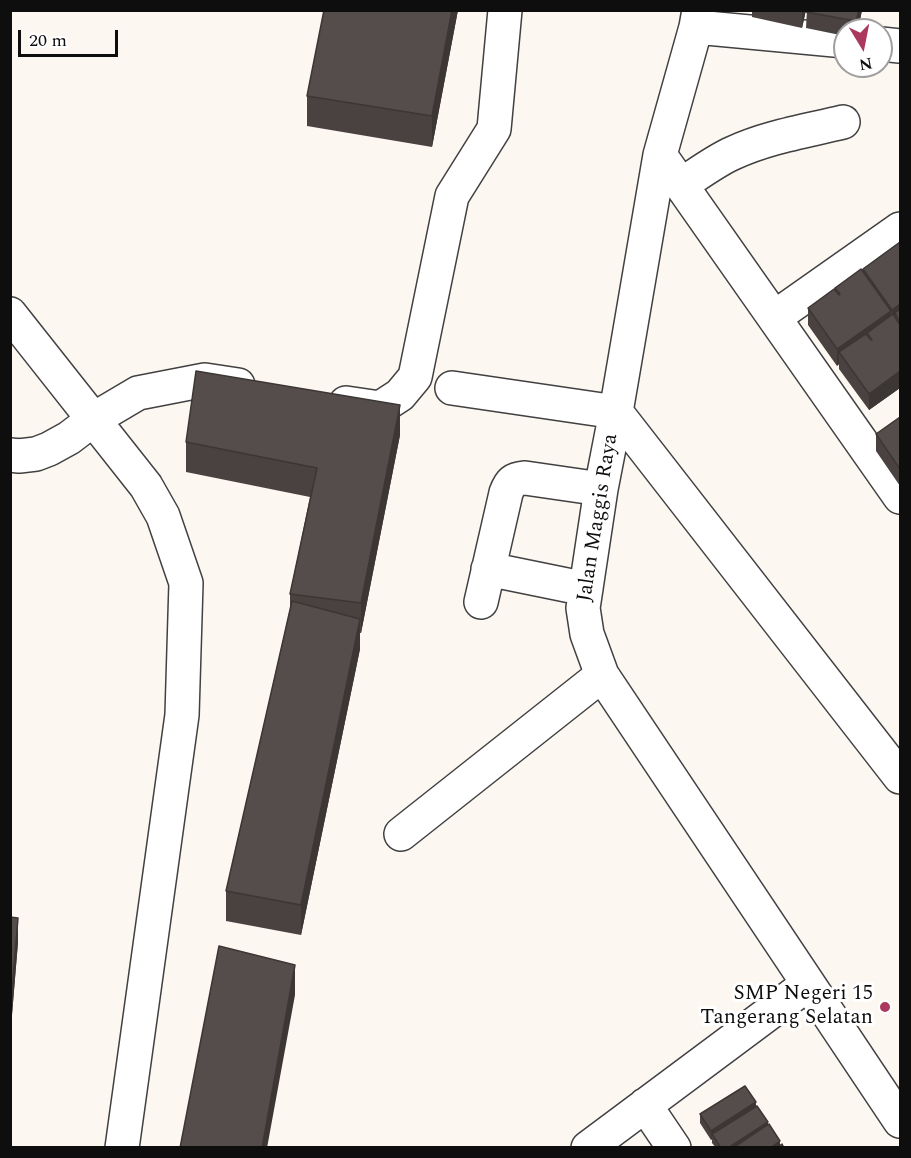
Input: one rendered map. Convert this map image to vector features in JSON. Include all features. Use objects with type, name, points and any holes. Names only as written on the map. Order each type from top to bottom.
[{"type":"street","points":[[321,399],[380,408],[400,395],[415,377],[452,196],[494,129],[505,10]]},
{"type":"street","points":[[697,19],[833,39]]},
{"type":"street","name":"Jalan Maggis Raya","points":[[697,19],[660,156],[601,489],[583,608],[587,634],[602,675],[900,1121]]},
{"type":"street","points":[[681,185],[730,154],[747,147],[843,122]]},
{"type":"street","points":[[660,156],[900,496]]},
{"type":"street","points":[[775,317],[900,229]]},
{"type":"street","points":[[10,314],[146,486],[163,516],[186,583],[182,715],[122,1148]]},
{"type":"street","points":[[10,455],[36,454],[49,449],[138,393],[205,380],[263,389]]},
{"type":"street","points":[[452,388],[616,411],[900,777]]},
{"type":"street","points":[[864,445],[891,425]]},
{"type":"street","points":[[481,602],[509,484],[515,479],[525,478],[601,489]]},
{"type":"street","points":[[488,569],[586,589]]},
{"type":"street","points":[[401,834],[602,675]]},
{"type":"street","points":[[588,1148],[808,984]]},
{"type":"street","points":[[645,1105],[674,1148]]},
{"type":"building","points":[[324,10],[452,10],[432,116],[307,96]]},
{"type":"building","points":[[807,10],[859,10],[857,18],[839,18],[806,12]]},
{"type":"building","points":[[900,242],[900,304],[892,310],[863,269]]},
{"type":"building","points":[[861,269],[891,311],[837,349],[808,308],[834,289],[839,295],[835,288]]},
{"type":"building","points":[[900,309],[900,322],[895,313]]},
{"type":"building","points":[[893,314],[900,325],[900,371],[869,394],[839,352],[866,334],[872,340],[867,333]]},
{"type":"building","points":[[196,371],[400,405],[361,603],[290,594],[317,468],[186,442]]},
{"type":"building","points":[[900,417],[900,469],[876,434]]},
{"type":"building","points":[[292,601],[360,619],[301,905],[226,891]]},
{"type":"building","points":[[10,917],[18,918],[11,1003],[10,1003]]},
{"type":"building","points":[[219,946],[295,965],[262,1148],[180,1148]]},
{"type":"building","points":[[745,1086],[756,1102],[711,1131],[700,1114]]},
{"type":"building","points":[[757,1106],[768,1122],[728,1148],[721,1148],[712,1134]]},
{"type":"building","points":[[769,1124],[780,1141],[770,1148],[733,1148]]},
{"type":"place","name":"SMP Negeri 15 Tangerang Selatan","points":[[885,1007]]}]
